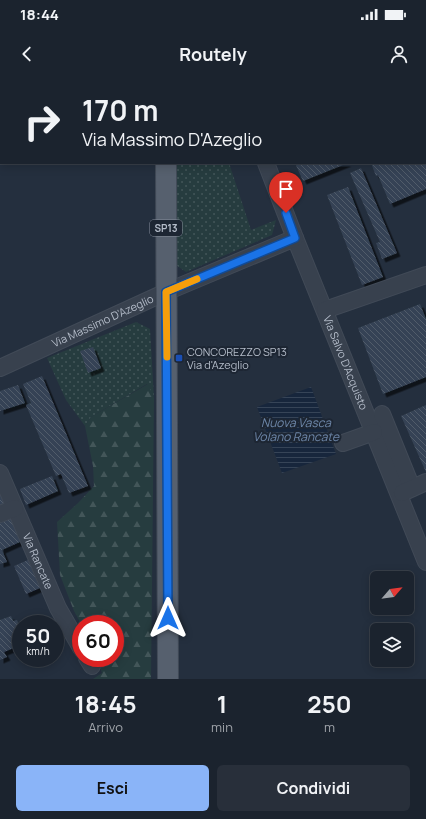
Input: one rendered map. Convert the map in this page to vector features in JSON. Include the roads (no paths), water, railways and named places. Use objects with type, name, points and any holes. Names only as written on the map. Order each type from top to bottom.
[{"type":"main road","name":"SP13","points":[[166,164],[168,679]]},
{"type":"street","name":"Via Salvo D'Acquisto","points":[[266,164],[374,432],[412,488],[426,562]]},
{"type":"street","name":"Via Massimo D'Azeglio","points":[[0,368],[166,292],[295,238]]},
{"type":"street","points":[[325,310],[426,275]]},
{"type":"street","points":[[382,414],[412,488]]},
{"type":"street","points":[[343,443],[374,432]]},
{"type":"street","name":"Via Rancate","points":[[0,473],[7,511],[72,632]]},
{"type":"water","name":"Nuova Vasca Volano Rancate","points":[[311,387],[336,454],[282,473],[257,407]]},
{"type":"place","name":"CONCOREZZO SP13 Via d'Azeglio","points":[[179,358]]}]
